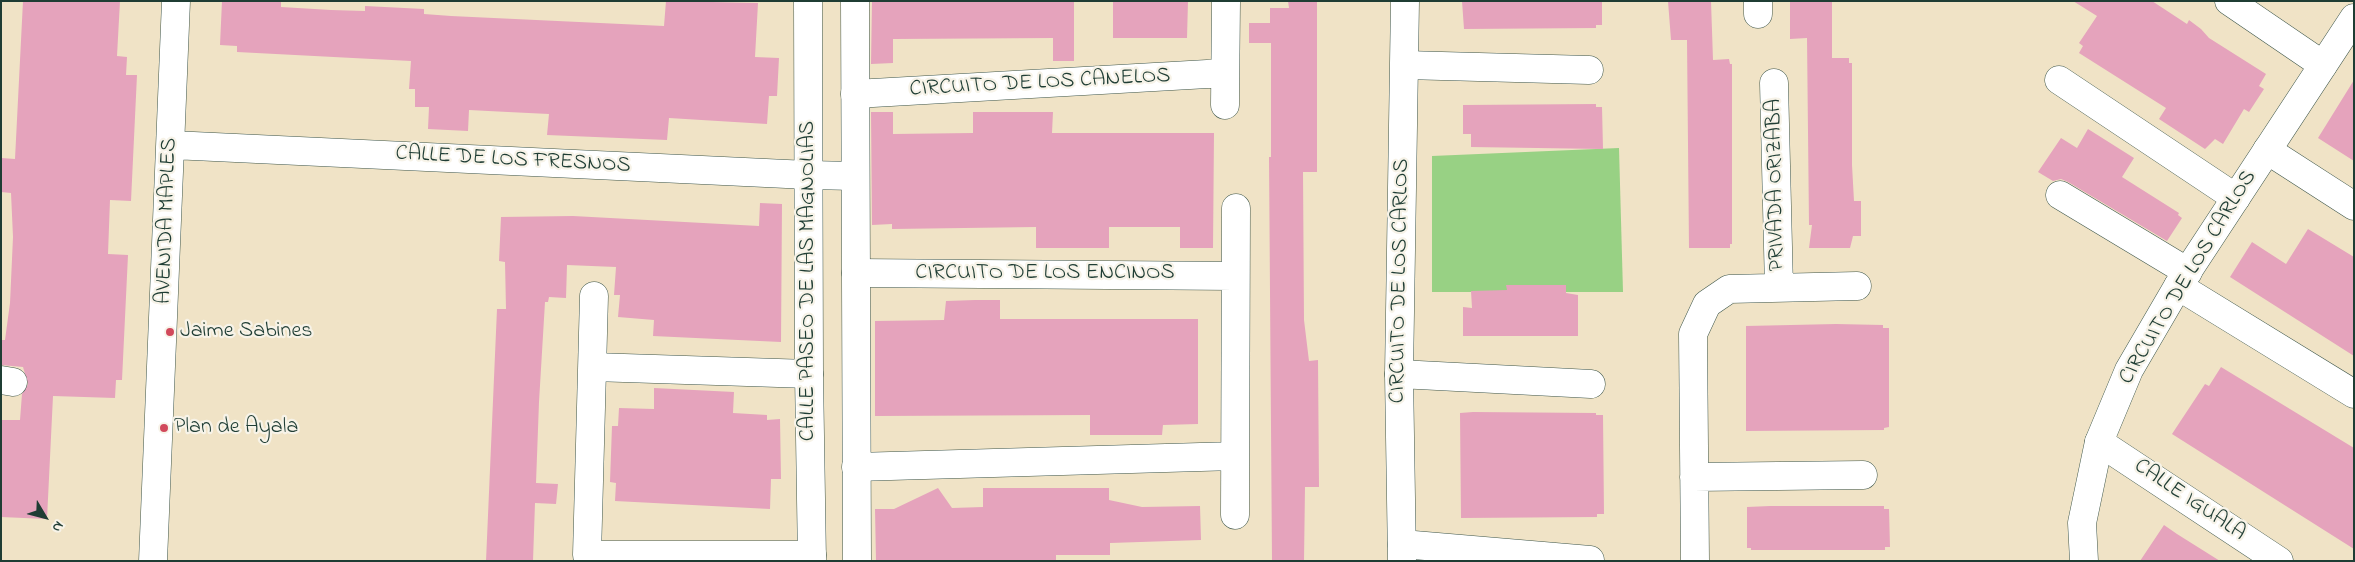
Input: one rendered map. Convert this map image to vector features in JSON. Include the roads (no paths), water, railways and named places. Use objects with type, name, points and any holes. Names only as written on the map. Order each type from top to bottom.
[{"type":"street","name":"AVENIDA MAPLES","points":[[153,561],[172,145],[176,1]]},
{"type":"street","name":"CALLE PASEO DE LAS MAGNOLIAS","points":[[808,1],[809,374],[812,558]]},
{"type":"street","name":"CALLE PASEO DE LAS MAGNOLIAS","points":[[855,1],[857,561]]},
{"type":"street","points":[[1225,106],[1226,1]]},
{"type":"street","name":"CIRCUITO DE LOS CARLOS","points":[[1402,553],[1399,374],[1405,1]]},
{"type":"street","points":[[2229,1],[2323,65]]},
{"type":"street","name":"CIRCUITO DE LOS CARLOS","points":[[2084,561],[2082,523],[2099,442],[2129,370],[2183,279],[2354,18]]},
{"type":"street","points":[[1404,65],[1589,70]]},
{"type":"street","name":"CIRCUITO DE LOS CANELOS","points":[[855,94],[1225,73]]},
{"type":"street","points":[[2059,80],[2236,198]]},
{"type":"street","name":"PRIVADA ORIZABA","points":[[1774,82],[1779,288]]},
{"type":"street","name":"CALLE DE LOS FRESNOS","points":[[172,145],[855,176]]},
{"type":"street","points":[[2267,150],[2354,206]]},
{"type":"street","points":[[2060,195],[2354,394]]},
{"type":"street","points":[[1235,515],[1234,276],[1236,208]]},
{"type":"street","name":"CIRCUITO DE LOS ENCINOS","points":[[856,273],[1234,276]]},
{"type":"street","name":"PRIVADA ORIZABA","points":[[1694,476],[1693,334],[1707,304],[1729,289],[1857,286]]},
{"type":"street","points":[[594,296],[587,555],[812,558]]},
{"type":"street","points":[[593,367],[809,374]]},
{"type":"street","points":[[1399,374],[1591,384]]},
{"type":"street","name":"CALLE IGUALA","points":[[2099,442],[2279,561]]},
{"type":"street","points":[[856,467],[1235,456]]},
{"type":"street","points":[[1695,561],[1694,476],[1863,475]]},
{"type":"street","points":[[1402,553],[1590,560]]},
{"type":"place","name":"Jaime Sabines","points":[[170,332]]},
{"type":"place","name":"Plan de Ayala","points":[[164,428]]}]
